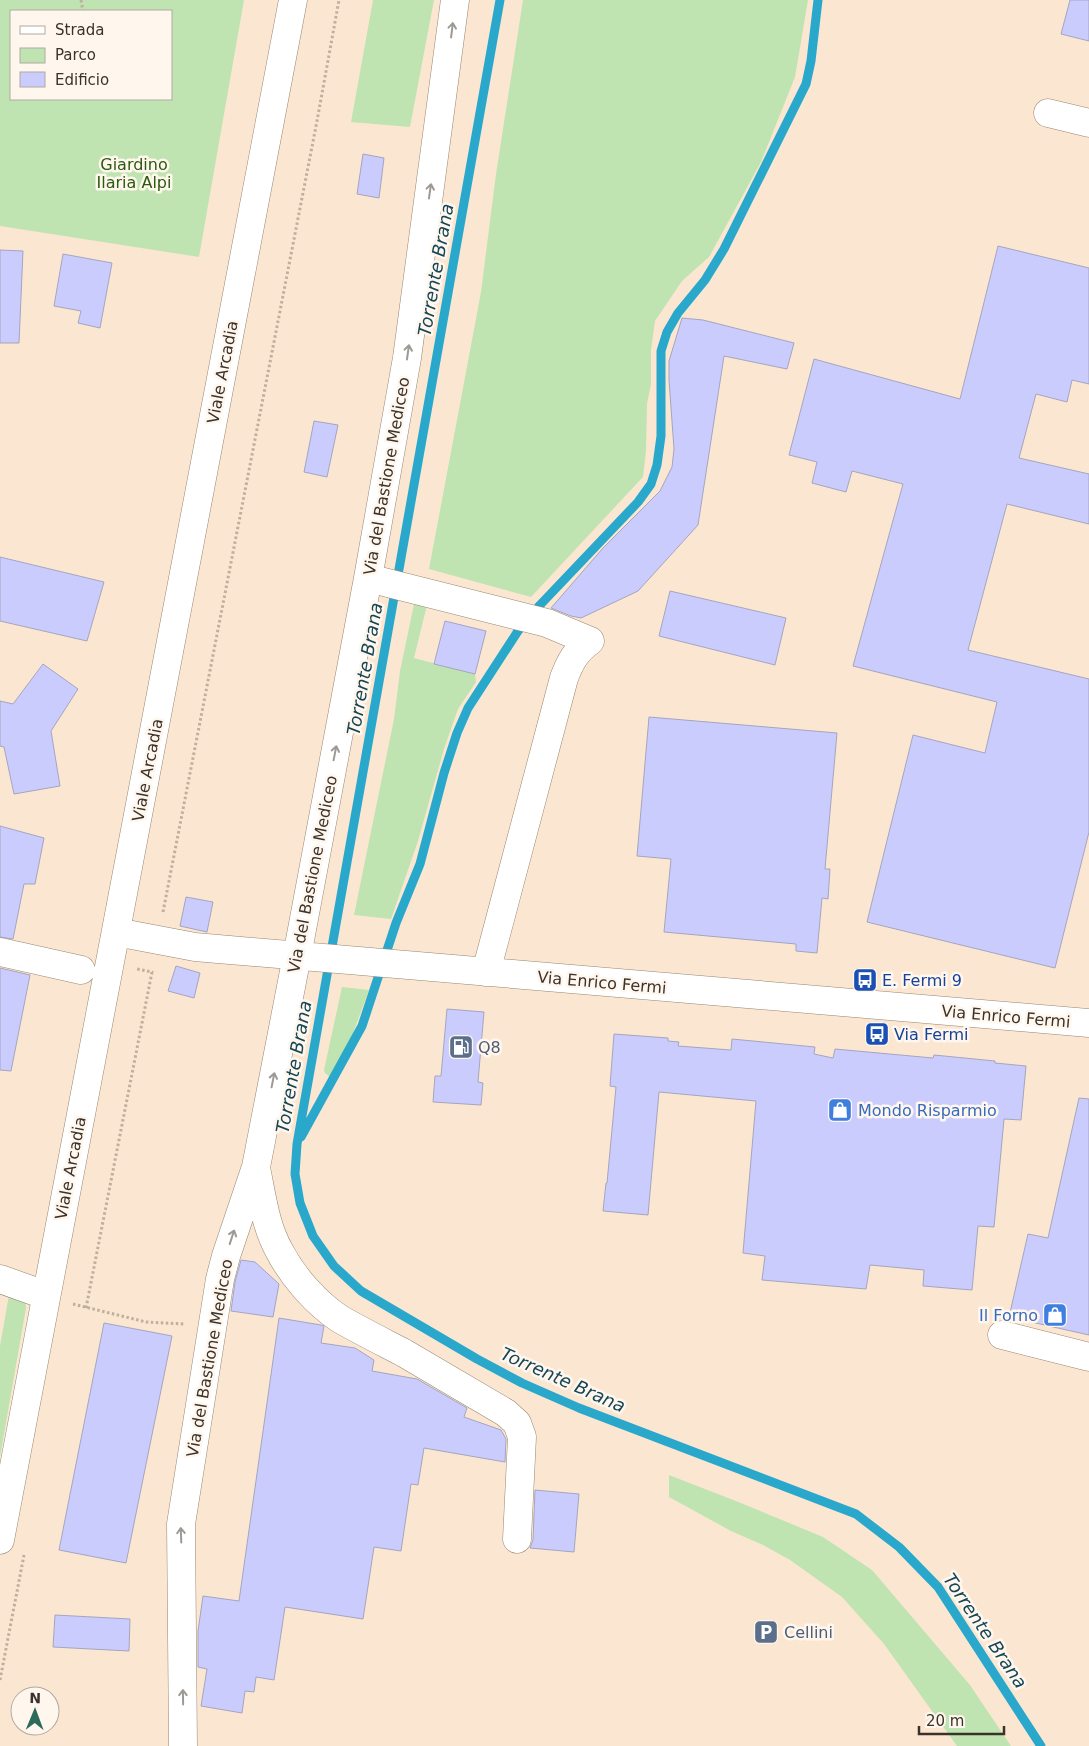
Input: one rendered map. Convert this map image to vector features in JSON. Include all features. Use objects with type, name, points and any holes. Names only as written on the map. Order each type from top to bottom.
[{"type":"street","name":"Viale Arcadia","points":[[0,1540],[293,0]]},
{"type":"street","name":"Via del Bastione Mediceo","points":[[184,1746],[181,1524],[220,1279],[256,1167],[304,956],[375,580],[455,0]]},
{"type":"street","points":[[1048,113],[1089,123]]},
{"type":"street","points":[[375,580],[547,623],[590,641],[576,653],[564,678],[486,972]]},
{"type":"street","name":"Via Enrico Fermi","points":[[116,932],[195,947],[1089,1023]]},
{"type":"street","points":[[0,952],[81,970]]},
{"type":"street","points":[[256,1167],[267,1221],[276,1245],[291,1270],[317,1300],[340,1319],[404,1353],[506,1413],[517,1423],[520,1429],[522,1447],[517,1539]]},
{"type":"street","points":[[1,1283],[46,1295]]},
{"type":"street","points":[[1002,1335],[1089,1357]]},
{"type":"path","points":[[156,910],[164,912],[310,160],[339,0]]},
{"type":"path","points":[[86,1308],[152,972],[136,969]]},
{"type":"path","points":[[72,1304],[146,1322],[213,1326]]},
{"type":"green space","name":"Giardino Ilaria Alpi","points":[[0,0],[244,0],[199,257],[0,226]]},
{"type":"green space","points":[[373,0],[434,0],[410,127],[351,122]]},
{"type":"green space","points":[[523,0],[808,0],[795,77],[761,162],[709,257],[682,281],[655,321],[651,350],[651,384],[647,404],[646,451],[643,477],[531,597],[429,569],[481,292],[496,174]]},
{"type":"green space","points":[[414,604],[427,605],[414,658],[475,674],[476,682],[458,709],[444,749],[418,841],[391,919],[354,915],[394,719],[400,671]]},
{"type":"green space","points":[[342,987],[369,990],[352,1036],[330,1077],[324,1070]]},
{"type":"green space","points":[[10,1289],[25,1300],[26,1308],[0,1457],[0,1346]]},
{"type":"green space","points":[[669,1475],[823,1537],[872,1570],[970,1685],[1011,1746],[957,1746],[884,1644],[842,1597],[790,1560],[763,1545],[731,1531],[669,1497]]},
{"type":"building","points":[[1070,0],[1089,0],[1089,41],[1061,34]]},
{"type":"building","points":[[363,154],[384,158],[379,198],[357,194]]},
{"type":"building","points":[[998,246],[1089,268],[1089,384],[1072,380],[1067,402],[1036,394],[1019,458],[1089,474],[1089,524],[1007,504],[968,650],[1089,679],[1089,832],[1055,968],[867,922],[913,735],[985,753],[997,702],[853,666],[903,484],[852,471],[846,492],[812,483],[817,462],[789,455],[814,359],[960,399]]},
{"type":"building","points":[[0,250],[23,251],[19,343],[0,343]]},
{"type":"building","points":[[63,254],[112,263],[100,328],[78,323],[81,311],[54,306]]},
{"type":"building","points":[[682,318],[703,320],[794,343],[787,369],[724,356],[698,525],[638,591],[581,618],[551,608],[603,548],[660,491],[672,467],[674,449],[669,361]]},
{"type":"building","points":[[314,421],[338,425],[327,477],[304,472]]},
{"type":"building","points":[[0,557],[104,582],[87,641],[0,621]]},
{"type":"building","points":[[670,591],[786,618],[775,665],[659,636]]},
{"type":"building","points":[[445,621],[486,631],[475,674],[434,664]]},
{"type":"building","points":[[43,664],[78,689],[51,731],[60,786],[14,794],[4,747],[0,746],[0,701],[13,704]]},
{"type":"building","points":[[649,717],[837,733],[825,869],[830,869],[828,899],[822,898],[817,953],[796,951],[796,944],[664,932],[671,859],[637,856]]},
{"type":"building","points":[[0,826],[44,838],[35,884],[24,884],[13,939],[0,937]]},
{"type":"building","points":[[186,897],[213,902],[207,932],[180,926]]},
{"type":"building","points":[[176,966],[200,973],[194,998],[168,991]]},
{"type":"building","points":[[0,968],[30,975],[11,1071],[0,1070]]},
{"type":"building","points":[[447,1009],[484,1012],[478,1082],[483,1083],[481,1105],[433,1102],[435,1076],[441,1076]]},
{"type":"building","points":[[614,1034],[668,1038],[668,1041],[679,1042],[678,1046],[731,1050],[732,1039],[815,1047],[814,1054],[833,1058],[835,1049],[933,1058],[934,1055],[1026,1066],[1021,1120],[1004,1119],[994,1227],[978,1226],[972,1290],[923,1286],[924,1270],[870,1265],[866,1289],[762,1280],[765,1256],[743,1253],[756,1101],[659,1092],[648,1215],[603,1211],[616,1087],[610,1086]]},
{"type":"building","points":[[1079,1098],[1089,1099],[1089,1335],[1009,1317],[1028,1234],[1048,1238]]},
{"type":"building","points":[[241,1260],[255,1262],[279,1284],[273,1317],[231,1311],[235,1282]]},
{"type":"building","points":[[279,1318],[324,1326],[321,1343],[355,1348],[374,1360],[372,1371],[417,1379],[467,1408],[464,1417],[501,1430],[506,1439],[505,1462],[424,1448],[418,1485],[411,1484],[401,1551],[374,1547],[363,1619],[285,1607],[274,1680],[256,1677],[254,1692],[245,1691],[242,1713],[201,1706],[207,1669],[198,1667],[198,1631],[203,1596],[239,1601]]},
{"type":"building","points":[[104,1323],[172,1336],[126,1563],[59,1550]]},
{"type":"building","points":[[535,1490],[579,1494],[574,1552],[530,1548],[533,1540]]},
{"type":"building","points":[[55,1615],[130,1619],[129,1651],[53,1647]]},
{"type":"waterway","name":"Torrente Brana","points":[[500,0],[297,1144],[295,1174],[300,1203],[313,1236],[334,1266],[361,1291],[477,1359],[522,1383],[579,1408],[856,1514],[899,1547],[938,1587],[1041,1746]]},
{"type":"waterway","points":[[301,1137],[362,1026],[396,923],[420,864],[444,773],[457,733],[468,708],[518,631],[540,605],[638,502],[651,484],[657,465],[661,436],[661,351],[667,332],[678,313],[705,280],[724,249],[806,84],[811,61],[818,0]]},
{"type":"place","name":"E. Fermi 9","points":[[865,980]]},
{"type":"place","name":"Via Fermi","points":[[877,1034]]},
{"type":"place","name":"Q8","points":[[461,1047]]},
{"type":"place","name":"Mondo Risparmio","points":[[840,1110]]},
{"type":"place","name":"Il Forno","points":[[1055,1315]]},
{"type":"place","name":"Cellini","points":[[766,1632]]}]
